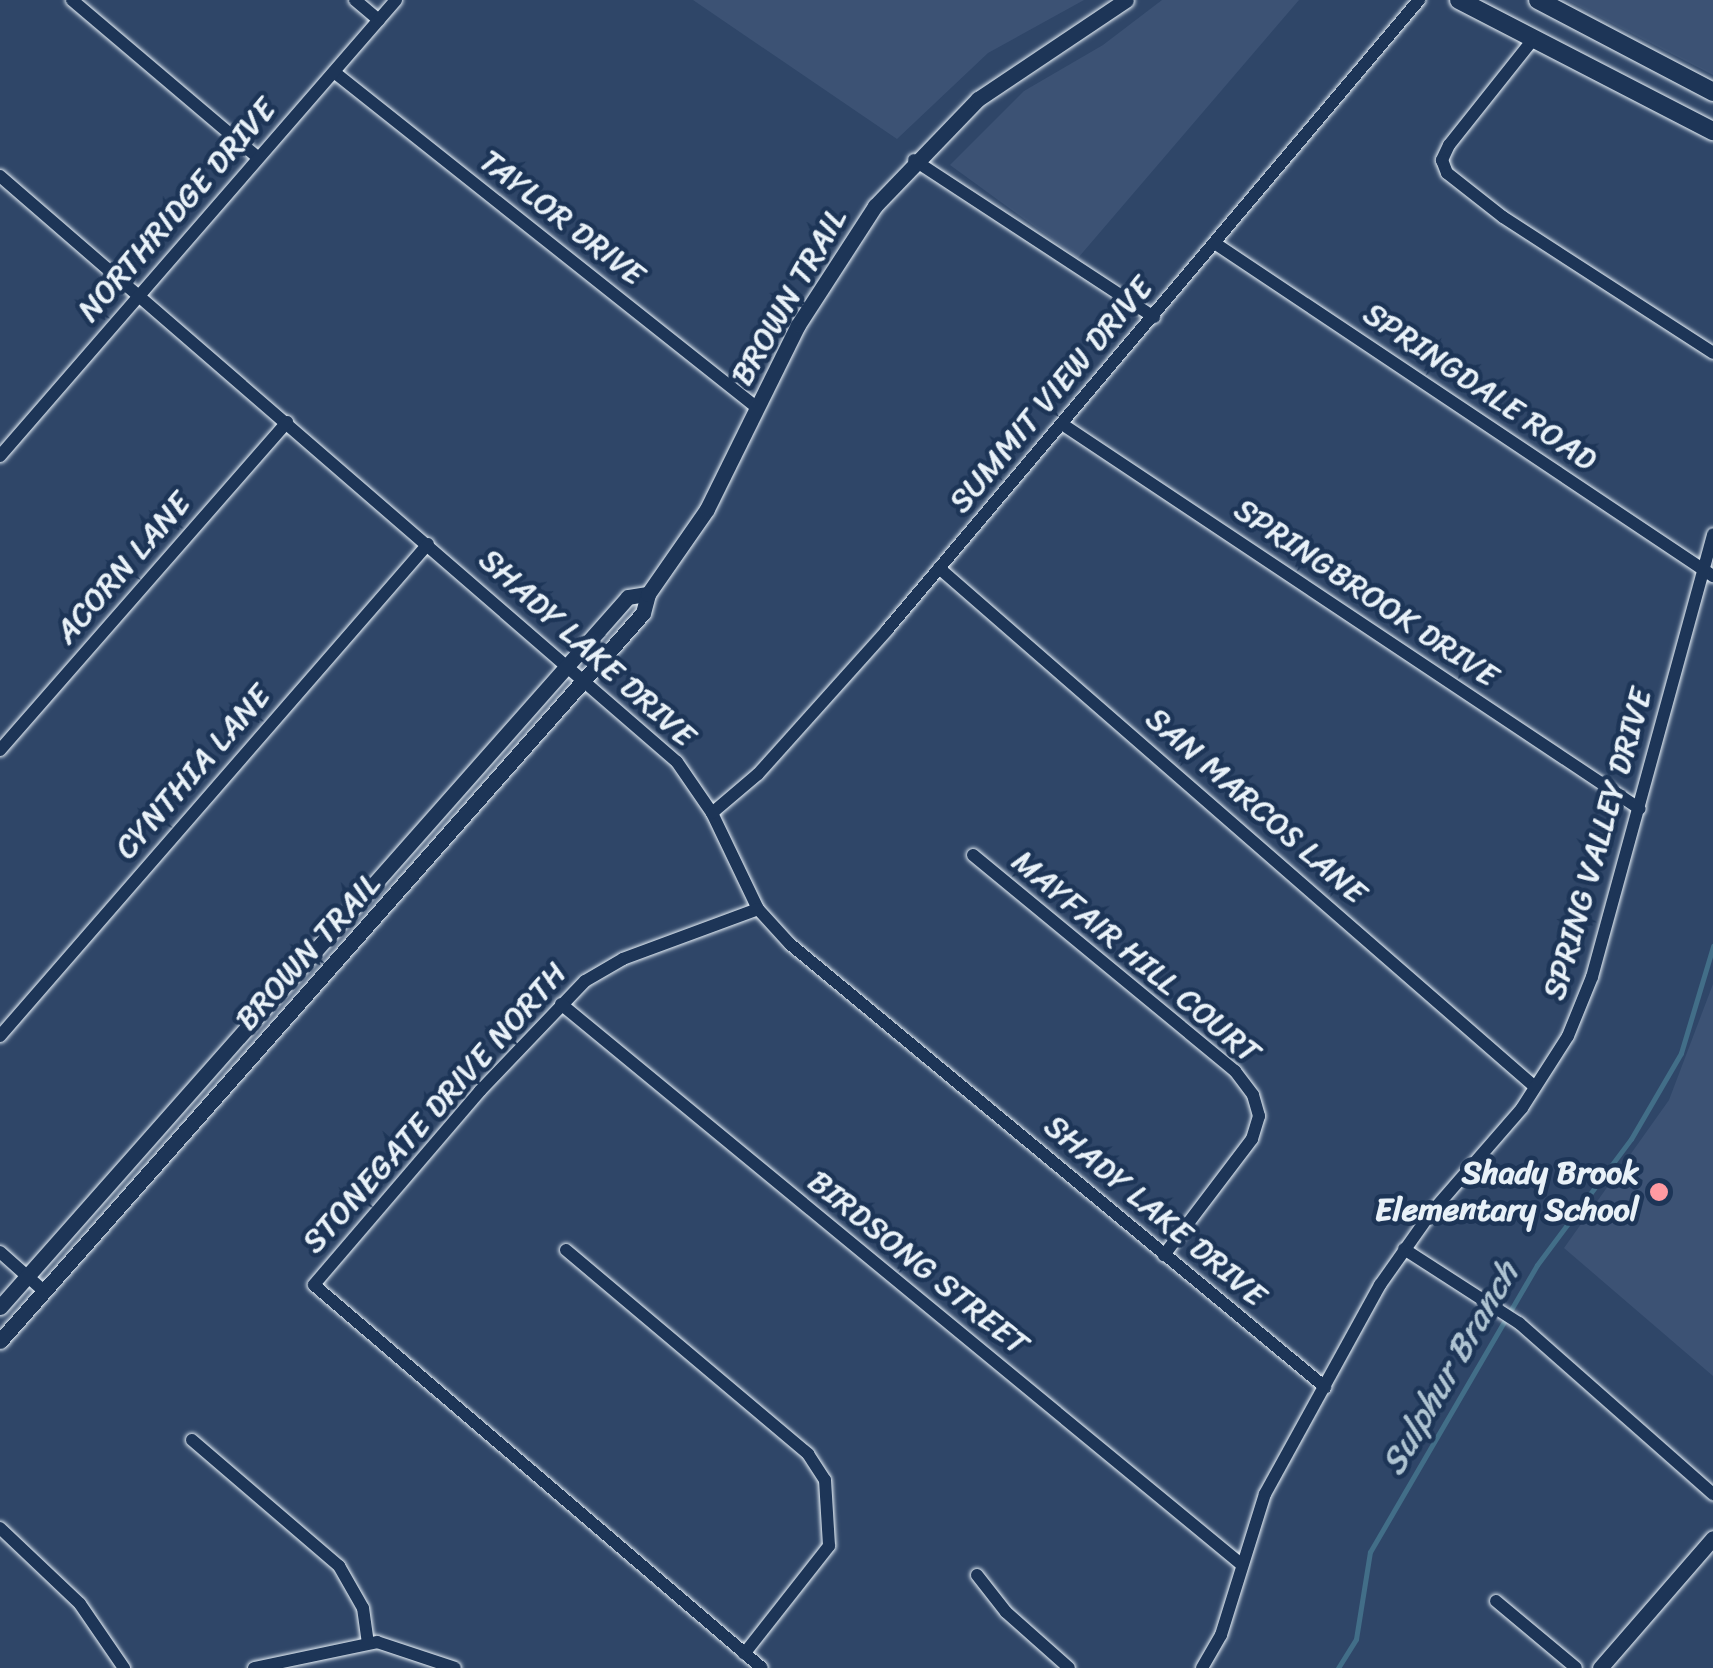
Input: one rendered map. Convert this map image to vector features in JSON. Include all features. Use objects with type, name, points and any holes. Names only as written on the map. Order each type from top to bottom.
[{"type":"main road","points":[[1459,0],[1713,131]]},
{"type":"main road","points":[[1538,0],[1713,92]]},
{"type":"street","points":[[72,0],[258,158]]},
{"type":"street","points":[[355,0],[379,20]]},
{"type":"street","name":"NORTHRIDGE DRIVE","points":[[0,456],[396,0]]},
{"type":"street","name":"BROWN TRAIL","points":[[0,1341],[644,612],[648,594],[707,509],[756,407],[832,266],[914,160],[978,100],[1126,0]]},
{"type":"street","name":"SUMMIT VIEW DRIVE","points":[[712,813],[758,774],[940,568],[1419,0]]},
{"type":"street","points":[[1535,36],[1448,145],[1442,160],[1447,172],[1503,216],[1713,353]]},
{"type":"street","name":"TAYLOR DRIVE","points":[[334,72],[756,407]]},
{"type":"street","points":[[914,160],[1154,317]]},
{"type":"street","name":"SHADY LAKE DRIVE","points":[[0,176],[677,762],[712,813],[758,908],[790,944],[1324,1388]]},
{"type":"street","name":"SPRINGDALE ROAD","points":[[1216,244],[1709,573]]},
{"type":"street","name":"ACORN LANE","points":[[0,750],[287,422]]},
{"type":"street","name":"SPRINGBROOK DRIVE","points":[[1062,424],[1640,809]]},
{"type":"street","name":"SPRING VALLEY DRIVE","points":[[1202,1668],[1221,1634],[1265,1494],[1324,1388],[1404,1249],[1535,1087],[1581,1006],[1709,573],[1713,534]]},
{"type":"street","name":"CYNTHIA LANE","points":[[0,1036],[428,544]]},
{"type":"street","name":"SAN MARCOS LANE","points":[[940,568],[1535,1087]]},
{"type":"street","name":"BROWN TRAIL","points":[[0,1307],[294,970],[628,597],[648,594]]},
{"type":"street","name":"MAYFAIR HILL COURT","points":[[973,856],[1235,1070],[1253,1095],[1259,1116],[1252,1138],[1164,1254]]},
{"type":"street","name":"STONEGATE DRIVE NORTH","points":[[758,908],[623,959],[561,1004],[314,1285],[762,1668]]},
{"type":"street","points":[[294,970],[314,987]]},
{"type":"street","name":"BIRDSONG STREET","points":[[561,1004],[1241,1564]]},
{"type":"street","points":[[1404,1249],[1482,1296],[1518,1323],[1713,1494]]},
{"type":"street","points":[[566,1250],[808,1454],[825,1480],[829,1546],[744,1654]]},
{"type":"street","points":[[0,1252],[44,1291]]},
{"type":"street","points":[[192,1440],[338,1566],[364,1608],[368,1642]]},
{"type":"street","points":[[0,1528],[80,1604],[124,1668]]},
{"type":"street","points":[[1600,1668],[1713,1538]]},
{"type":"street","points":[[977,1575],[1006,1612],[1069,1668]]},
{"type":"street","points":[[1496,1601],[1576,1668]]},
{"type":"street","points":[[254,1668],[368,1642],[426,1653],[455,1668]]},
{"type":"shaded area","points":[[693,0],[1084,0],[988,53],[897,139]]},
{"type":"shaded area","points":[[1162,0],[1299,0],[1078,258],[950,165],[1024,91],[1103,45]]},
{"type":"shaded area","points":[[1567,0],[1713,0],[1713,75],[1615,25]]},
{"type":"shaded area","name":"Shady Brook Elementary School","points":[[1713,984],[1713,1376],[1564,1248],[1669,1100]]},
{"type":"waterway","name":"Sulphur Branch","points":[[1338,1668],[1356,1639],[1370,1552],[1537,1265],[1631,1139],[1681,1053],[1713,946]]},
{"type":"place","name":"Shady Brook Elementary School","points":[[1659,1192]]}]
